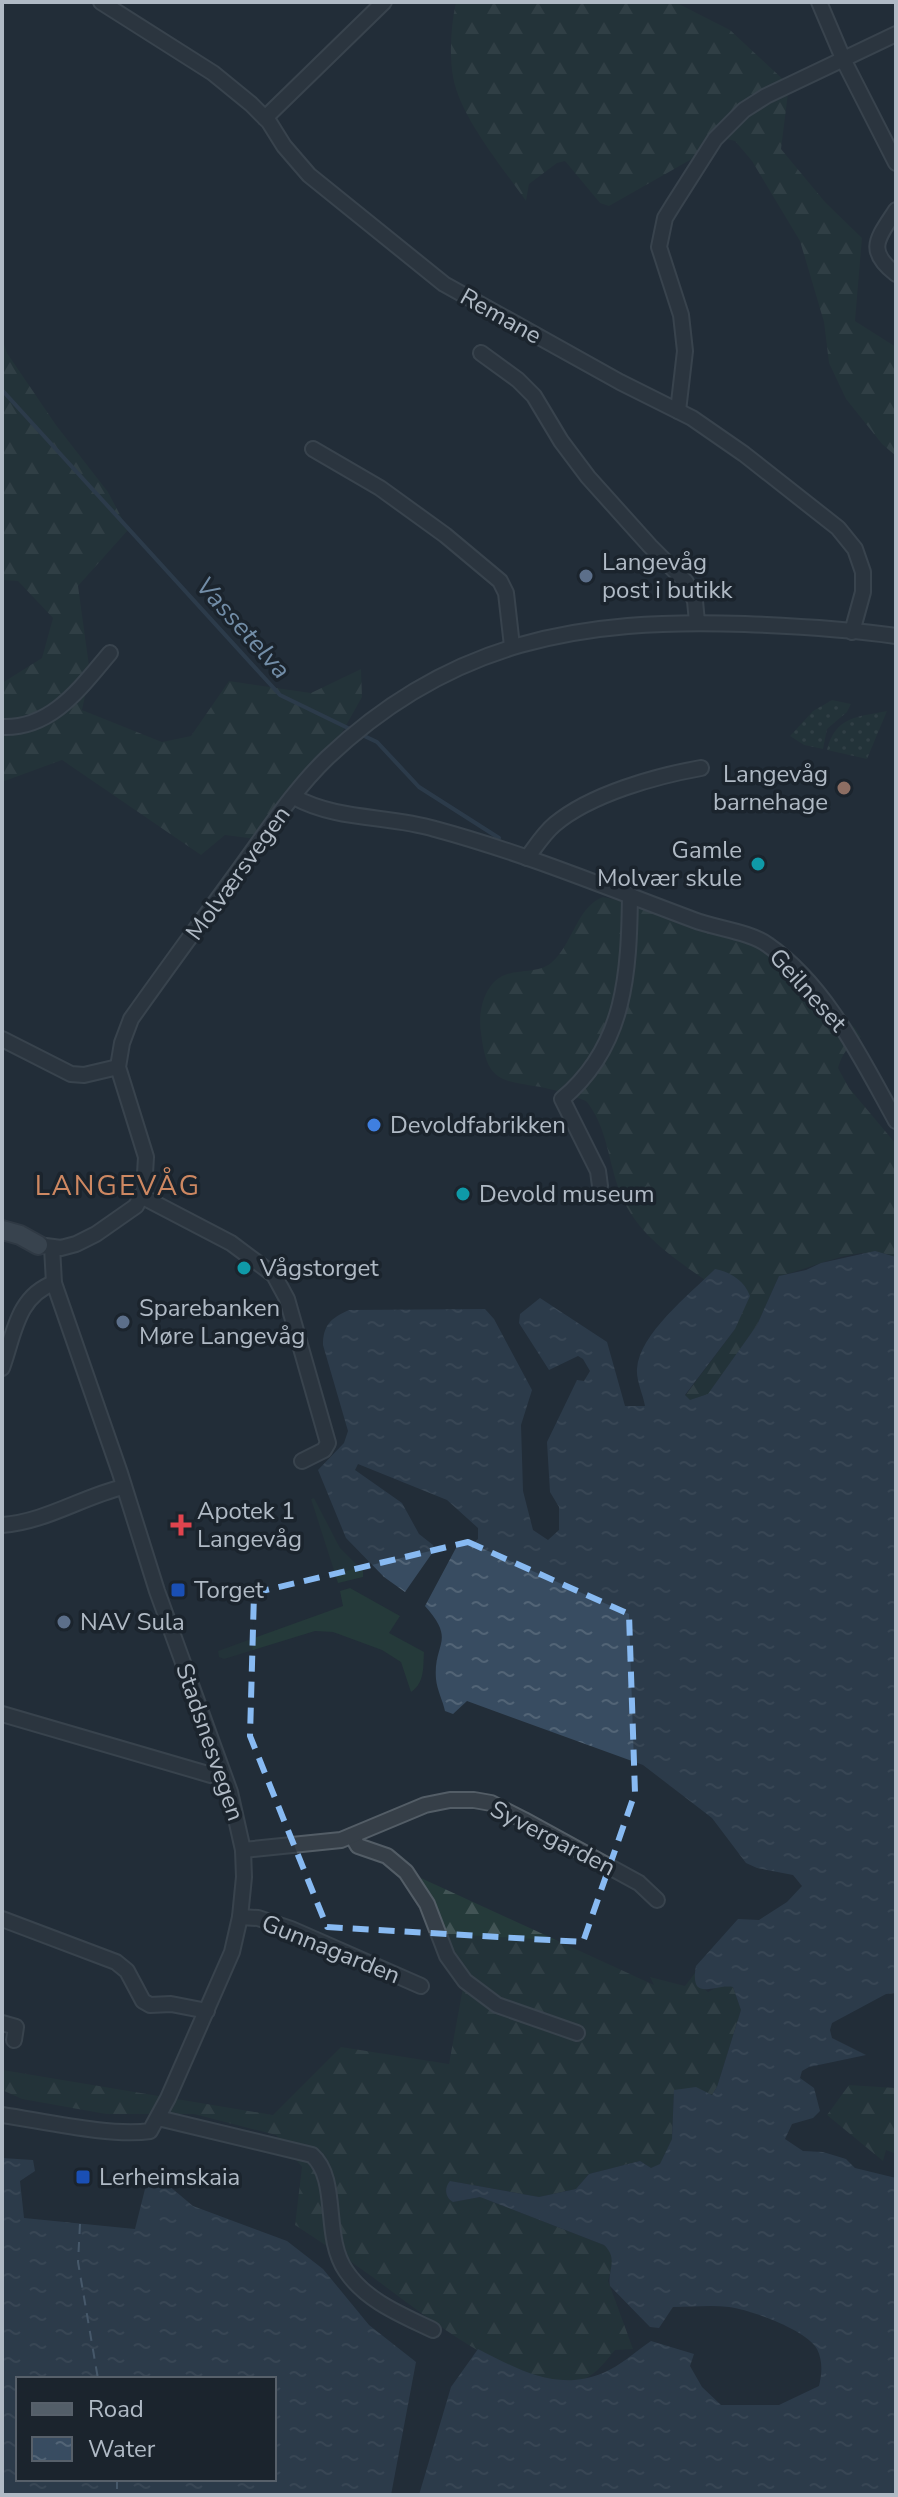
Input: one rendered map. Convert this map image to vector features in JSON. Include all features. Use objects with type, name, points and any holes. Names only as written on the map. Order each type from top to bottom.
[{"type":"main road","points":[[2,1230],[45,1246]]},
{"type":"main road","points":[[2,1240],[18,1245],[45,1246]]},
{"type":"street","name":"Remane","points":[[101,2],[213,73],[265,118],[309,175],[444,284],[678,411],[744,454],[849,540],[861,561],[863,592],[852,632]]},
{"type":"street","points":[[265,118],[384,2]]},
{"type":"street","points":[[819,2],[843,59],[896,163]]},
{"type":"street","points":[[678,411],[685,351],[681,315],[659,247],[665,218],[715,139],[729,123],[766,96],[896,34]]},
{"type":"street","points":[[896,210],[879,237],[876,249],[880,261],[896,274]]},
{"type":"street","name":"Remane","points":[[481,353],[534,396],[561,441],[588,477],[686,582],[695,601],[697,622]]},
{"type":"street","points":[[313,449],[373,482],[445,535],[500,581],[506,593],[512,646]]},
{"type":"street","name":"Molværsvegen","points":[[118,1067],[122,1043],[131,1019],[294,797],[326,759],[403,697],[465,663],[512,646],[550,635],[591,629],[697,622],[896,636]]},
{"type":"street","points":[[2,727],[33,723],[50,715],[75,694],[110,653]]},
{"type":"street","points":[[527,858],[552,827],[574,812],[647,779],[701,768]]},
{"type":"street","name":"Geilneset","points":[[294,797],[334,813],[415,824],[527,858],[693,920],[761,940],[785,958],[846,1031],[896,1121]]},
{"type":"street","points":[[600,1186],[598,1171],[562,1099],[595,1061],[619,1014],[629,960],[630,895]]},
{"type":"street","points":[[2,1039],[71,1074],[84,1075],[118,1067],[146,1157],[141,1196],[136,1206],[76,1244],[45,1246]]},
{"type":"street","points":[[141,1196],[231,1243],[274,1275],[287,1299],[328,1443],[324,1450],[302,1461]]},
{"type":"street","name":"Stadsnesvegen","points":[[45,1246],[54,1283],[157,1591],[230,1792],[243,1850],[240,1917],[232,1952],[158,2118]]},
{"type":"street","points":[[2,1368],[25,1304],[34,1294],[54,1283]]},
{"type":"street","points":[[2,1525],[22,1523],[123,1487]]},
{"type":"street","points":[[2,1714],[211,1775],[222,1774]]},
{"type":"street","name":"Syvergarden","points":[[243,1850],[335,1841],[391,1817],[450,1800],[491,1803],[639,1883],[657,1900]]},
{"type":"street","points":[[352,1836],[358,1846],[387,1856],[406,1872],[427,1904],[447,1956],[465,1981],[497,2005],[577,2033]]},
{"type":"street","name":"Gunnagarden","points":[[240,1917],[258,1918],[291,1929],[421,1986]]},
{"type":"street","points":[[2,1919],[116,1962],[127,1971],[143,2001],[150,2005],[171,2004],[207,2011]]},
{"type":"street","points":[[2,2023],[16,2027],[14,2040]]},
{"type":"street","points":[[2,2115],[137,2133],[150,2131],[158,2118],[312,2155],[324,2172],[331,2236],[337,2256],[349,2275],[378,2302],[433,2330]]},
{"type":"highlighted area","points":[[468,1542],[629,1614],[635,1793],[583,1942],[327,1927],[250,1736],[254,1593]]},
{"type":"green space","points":[[456,2],[675,2],[730,30],[789,85],[781,149],[825,202],[862,238],[855,321],[896,347],[896,456],[882,444],[846,399],[829,363],[824,322],[800,241],[752,161],[735,141],[727,139],[609,206],[600,203],[565,161],[557,163],[529,184],[526,201],[473,125],[457,92],[451,49]]},
{"type":"green space","points":[[2,338],[7,353],[56,425],[108,492],[128,530],[78,586],[90,673],[82,710],[162,742],[191,736],[229,681],[311,693],[361,669],[362,697],[320,772],[263,840],[225,835],[201,855],[62,760],[2,782],[2,683],[42,658],[53,618],[18,581],[2,580]]},
{"type":"green space","points":[[832,700],[851,704],[847,712],[827,729],[823,749],[804,745],[790,736],[813,711]]},
{"type":"green space","points":[[887,711],[867,759],[827,750],[842,724],[857,717]]},
{"type":"green space","points":[[603,897],[637,904],[765,943],[861,1037],[846,1050],[838,1068],[849,1088],[896,1144],[896,1257],[882,1253],[853,1254],[779,1276],[757,1325],[708,1395],[690,1401],[685,1396],[735,1329],[715,1269],[705,1280],[665,1251],[642,1229],[618,1187],[598,1120],[586,1101],[499,1077],[487,1062],[484,1050],[481,1013],[490,987],[507,974],[537,969],[551,963],[587,909]]},
{"type":"green space","points":[[314,1498],[340,1548],[363,1571],[363,1577],[338,1583],[311,1499]]},
{"type":"green space","points":[[350,1588],[400,1616],[389,1633],[424,1652],[421,1679],[411,1692],[401,1662],[382,1650],[333,1632],[315,1631],[224,1659],[219,1657],[218,1651],[343,1606],[340,1591]]},
{"type":"green space","points":[[410,1873],[654,1985],[650,1977],[685,1986],[695,1973],[696,1983],[708,1992],[723,1984],[733,1987],[741,2010],[717,2087],[712,2095],[674,2090],[672,2139],[660,2165],[651,2168],[640,2161],[589,2174],[576,2189],[539,2197],[450,2181],[446,2192],[453,2202],[480,2197],[604,2245],[610,2251],[613,2263],[608,2281],[633,2349],[615,2350],[587,2378],[573,2382],[549,2381],[495,2360],[440,2326],[295,2225],[302,2167],[276,2135],[194,2114],[106,2114],[22,2099],[2,2090],[3,2070],[273,2115],[341,2047],[449,2064],[464,1982]]},
{"type":"green space","points":[[849,2085],[896,2088],[896,2154],[886,2150],[883,2161],[827,2115]]},
{"type":"water","points":[[875,1251],[896,1257],[896,1993],[886,1994],[832,2023],[832,2038],[866,2055],[802,2071],[800,2078],[814,2088],[820,2111],[813,2118],[792,2124],[785,2139],[803,2151],[823,2152],[846,2159],[855,2168],[896,2178],[896,2495],[419,2495],[451,2387],[478,2349],[523,2371],[570,2380],[603,2373],[651,2341],[694,2354],[690,2366],[702,2387],[721,2405],[779,2405],[819,2386],[821,2368],[817,2349],[791,2328],[751,2312],[715,2306],[673,2307],[659,2328],[650,2327],[610,2286],[612,2260],[604,2245],[480,2197],[453,2202],[446,2192],[450,2181],[539,2197],[576,2189],[589,2174],[640,2161],[651,2168],[660,2164],[672,2139],[674,2090],[696,2087],[712,2095],[741,2010],[733,1987],[705,1989],[696,1985],[696,1966],[738,1919],[759,1920],[787,1902],[802,1886],[793,1875],[746,1863],[712,1818],[643,1765],[467,1701],[453,1714],[445,1711],[436,1679],[442,1635],[435,1618],[425,1606],[457,1546],[471,1545],[478,1539],[478,1528],[447,1500],[358,1464],[355,1470],[402,1503],[419,1534],[435,1549],[405,1592],[384,1577],[346,1538],[318,1470],[344,1443],[348,1431],[323,1345],[326,1327],[349,1310],[485,1309],[494,1319],[532,1390],[521,1425],[523,1491],[533,1530],[548,1540],[559,1530],[559,1507],[550,1492],[547,1442],[577,1380],[584,1381],[590,1371],[578,1356],[549,1370],[519,1323],[520,1314],[540,1298],[607,1342],[625,1406],[645,1406],[637,1369],[640,1356],[656,1328],[715,1269],[731,1275],[744,1285],[750,1296],[735,1329],[685,1395],[690,1400],[708,1394],[757,1325],[779,1276]]},
{"type":"water","points":[[2,2158],[33,2160],[35,2171],[20,2181],[24,2218],[135,2229],[148,2177],[162,2180],[193,2206],[287,2241],[323,2269],[369,2325],[416,2362],[391,2495],[2,2495]]},
{"type":"waterway","name":"Vassetelva","points":[[2,390],[280,695],[352,730]]},
{"type":"waterway","name":"Vassetelva","points":[[360,734],[377,742],[419,787],[499,838]]},
{"type":"ferry route","points":[[80,2224],[78,2262],[98,2377]]},
{"type":"ferry route","points":[[117,2481],[117,2495]]},
{"type":"place","name":"Langevåg post i butikk","points":[[586,576]]},
{"type":"place","name":"Langevåg barnehage","points":[[844,788]]},
{"type":"place","name":"Gamle Molvær skule","points":[[758,864]]},
{"type":"place","name":"Devoldfabrikken","points":[[374,1125]]},
{"type":"place","name":"Devold museum","points":[[463,1194]]},
{"type":"place","name":"Vågstorget","points":[[244,1268]]},
{"type":"place","name":"Sparebanken Møre Langevåg","points":[[123,1322]]},
{"type":"place","name":"Apotek 1 Langevåg","points":[[181,1525]]},
{"type":"place","name":"Torget","points":[[178,1590]]},
{"type":"place","name":"NAV Sula","points":[[64,1622]]},
{"type":"place","name":"Lerheimskaia","points":[[83,2177]]},
{"type":"district","name":"LANGEVÅG","points":[[118,1186]]}]
